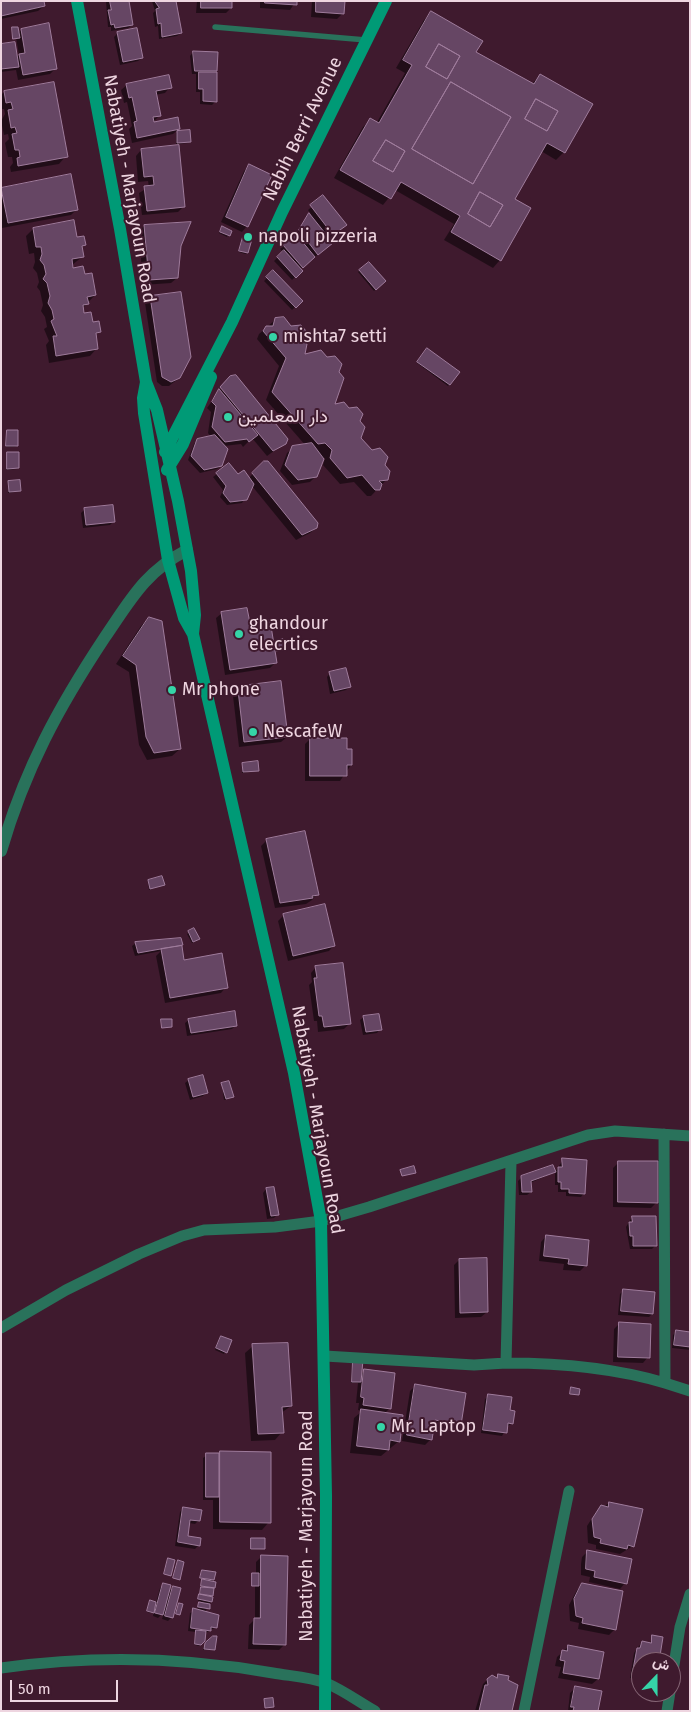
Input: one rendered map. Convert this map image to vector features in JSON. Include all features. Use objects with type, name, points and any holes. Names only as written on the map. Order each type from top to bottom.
[{"type":"main road","name":"Nabatiyeh - Marjayoun Road","points":[[78,1],[146,382],[157,410],[187,550],[194,596],[193,634],[294,1072],[321,1221],[324,1356],[324,1711]]},
{"type":"main road","name":"Nabih Berri Avenue","points":[[153,468],[166,451],[203,376],[216,356],[386,1]]},
{"type":"main road","name":"Nabih Berri Avenue","points":[[156,484],[170,466],[183,444],[213,372],[216,356]]},
{"type":"main road","name":"Nabatiyeh - Marjayoun Road","points":[[146,382],[143,398],[168,560],[184,618],[193,634]]},
{"type":"street","points":[[1,851],[16,802],[40,745],[65,699],[132,597],[147,578],[168,560],[187,550]]},
{"type":"street","points":[[1,1328],[66,1290],[139,1254],[182,1236],[204,1230],[275,1227],[321,1221],[511,1162],[588,1135],[615,1131],[690,1136]]},
{"type":"street","points":[[664,1134],[665,1383]]},
{"type":"street","points":[[506,1363],[511,1162]]},
{"type":"street","points":[[324,1356],[474,1364],[538,1364],[626,1373],[690,1391]]},
{"type":"street","points":[[524,1711],[569,1491]]},
{"type":"street","points":[[676,1652],[680,1627],[690,1594]]},
{"type":"street","points":[[1,1668],[78,1660],[160,1659],[247,1668],[325,1683],[375,1711]]},
{"type":"lane","points":[[215,27],[366,40]]},
{"type":"building","points":[[1,1],[44,1],[45,6],[1,16]]},
{"type":"building","points":[[110,1],[129,1],[133,25],[115,28],[114,24],[111,25],[108,10],[111,10]]},
{"type":"building","points":[[155,1],[176,1],[182,33],[162,37],[161,23],[158,24],[156,9],[159,8]]},
{"type":"building","points":[[201,1],[232,1],[232,8],[201,8]]},
{"type":"building","points":[[265,1],[297,1],[297,5],[265,3]]},
{"type":"building","points":[[316,1],[345,1],[344,14],[316,12]]},
{"type":"building","points":[[431,11],[483,41],[476,52],[534,84],[540,74],[593,104],[565,153],[547,143],[515,199],[531,208],[501,261],[451,232],[460,216],[401,182],[391,199],[340,170],[370,118],[379,123],[412,65],[403,60]],"holes":[[[439,44],[460,56],[447,79],[426,67]],[[451,82],[511,117],[473,184],[412,149]],[[536,99],[558,111],[547,131],[525,119]],[[386,140],[405,151],[393,172],[373,161]],[[480,192],[503,205],[490,227],[468,214]]]},
{"type":"building","points":[[49,23],[57,69],[23,75],[19,54],[25,53],[21,29]]},
{"type":"building","points":[[12,27],[18,27],[20,38],[13,39]]},
{"type":"building","points":[[137,28],[143,58],[123,62],[117,32]]},
{"type":"building","points":[[15,42],[19,67],[1,69],[1,44]]},
{"type":"building","points":[[439,44],[460,56],[447,79],[426,67]]},
{"type":"building","points":[[193,51],[218,52],[217,71],[195,71]]},
{"type":"building","points":[[199,72],[217,72],[217,102],[203,101],[203,89],[199,89]]},
{"type":"building","points":[[169,75],[172,88],[156,91],[161,116],[153,117],[154,122],[178,117],[180,129],[137,138],[134,122],[137,121],[132,97],[129,98],[126,84]]},
{"type":"building","points":[[54,82],[68,157],[18,166],[19,150],[15,150],[12,134],[17,133],[15,127],[11,128],[8,110],[13,109],[11,102],[6,103],[4,91]]},
{"type":"building","points":[[451,82],[511,117],[473,184],[412,149]]},
{"type":"building","points":[[536,99],[558,111],[547,131],[525,119]]},
{"type":"building","points":[[190,130],[191,142],[177,143],[177,131]]},
{"type":"building","points":[[386,140],[405,151],[393,172],[373,161]]},
{"type":"building","points":[[179,145],[185,207],[147,211],[144,186],[154,185],[153,176],[144,177],[141,149]]},
{"type":"building","points":[[249,164],[272,175],[248,227],[226,217]]},
{"type":"building","points":[[71,174],[78,210],[8,223],[1,188]]},
{"type":"building","points":[[480,192],[503,205],[490,227],[468,214]]},
{"type":"building","points":[[323,195],[347,225],[333,235],[310,205]]},
{"type":"building","points":[[309,213],[333,243],[318,255],[299,230]]},
{"type":"building","points":[[74,220],[77,237],[84,236],[86,245],[82,246],[84,257],[72,259],[73,268],[83,266],[85,274],[92,273],[96,295],[87,297],[89,304],[83,305],[84,313],[91,312],[93,322],[99,321],[101,332],[96,333],[98,349],[56,356],[53,336],[57,336],[51,321],[54,319],[48,303],[50,296],[47,283],[43,279],[46,274],[44,265],[40,260],[42,254],[41,247],[36,247],[33,228]]},
{"type":"building","points":[[191,222],[181,246],[178,278],[149,280],[144,225]]},
{"type":"building","points":[[222,226],[232,231],[230,236],[220,232]]},
{"type":"building","points":[[296,234],[315,257],[303,268],[283,245]]},
{"type":"building","points":[[243,237],[252,239],[248,253],[239,251]]},
{"type":"building","points":[[284,250],[303,271],[296,278],[277,257]]},
{"type":"building","points":[[369,262],[386,281],[376,290],[359,270]]},
{"type":"building","points":[[273,270],[303,301],[296,308],[266,277]]},
{"type":"building","points":[[181,292],[191,357],[180,378],[171,382],[162,377],[150,296]]},
{"type":"building","points":[[284,317],[291,326],[301,325],[306,331],[303,340],[307,344],[305,354],[321,350],[327,357],[335,356],[342,364],[339,372],[344,378],[335,404],[344,402],[349,408],[357,407],[363,414],[360,421],[365,427],[361,438],[372,450],[380,448],[388,457],[385,465],[390,471],[388,480],[379,481],[382,484],[380,490],[375,490],[362,475],[347,478],[330,458],[332,450],[325,443],[318,444],[272,392],[286,358],[263,331],[266,326],[273,326],[275,318]]},
{"type":"building","points":[[427,348],[460,372],[450,385],[417,362]]},
{"type":"building","points":[[236,375],[288,439],[286,444],[273,451],[220,387],[230,376]]},
{"type":"building","name":"دار المعلمين","points":[[219,389],[258,435],[249,442],[247,439],[225,442],[212,427],[216,406],[212,402]]},
{"type":"building","points":[[7,430],[18,430],[18,446],[6,446]]},
{"type":"building","points":[[215,435],[228,449],[222,466],[204,470],[191,456],[197,439]]},
{"type":"building","points":[[312,443],[324,459],[317,477],[298,480],[285,465],[292,446]]},
{"type":"building","points":[[7,452],[19,452],[19,468],[7,469]]},
{"type":"building","points":[[264,461],[268,461],[318,523],[317,528],[302,535],[252,473]]},
{"type":"building","points":[[229,463],[238,474],[244,470],[254,484],[247,500],[230,502],[223,493],[226,486],[216,473]]},
{"type":"building","points":[[20,480],[21,491],[9,492],[8,481]]},
{"type":"building","points":[[113,505],[115,522],[86,525],[84,508]]},
{"type":"building","points":[[247,608],[250,623],[270,620],[277,663],[230,670],[221,612]]},
{"type":"building","points":[[149,617],[162,621],[181,749],[154,753],[146,737],[136,665],[123,656]]},
{"type":"building","points":[[283,639],[284,650],[276,651],[275,641]]},
{"type":"building","points":[[346,668],[351,687],[334,691],[329,672]]},
{"type":"building","points":[[281,681],[288,737],[244,742],[238,690],[241,689],[241,686]]},
{"type":"building","points":[[310,738],[347,738],[347,749],[352,749],[352,765],[347,765],[347,776],[310,776]]},
{"type":"building","points":[[258,761],[259,771],[243,772],[242,763]]},
{"type":"building","points":[[305,831],[319,895],[312,896],[313,898],[280,903],[266,839]]},
{"type":"building","points":[[162,876],[165,885],[150,889],[148,880]]},
{"type":"building","points":[[325,904],[335,946],[293,956],[283,914]]},
{"type":"building","points":[[194,928],[200,939],[193,942],[188,931]]},
{"type":"building","points":[[181,938],[183,945],[138,953],[135,942]]},
{"type":"building","points":[[182,946],[184,960],[222,953],[228,988],[170,998],[161,949]]},
{"type":"building","points":[[343,963],[351,1024],[324,1027],[322,1016],[319,1016],[314,978],[317,978],[315,966]]},
{"type":"building","points":[[235,1011],[237,1026],[191,1033],[188,1019]]},
{"type":"building","points":[[379,1014],[382,1030],[366,1032],[363,1016]]},
{"type":"building","points":[[161,1019],[172,1019],[172,1027],[162,1028]]},
{"type":"building","points":[[203,1075],[208,1093],[193,1097],[188,1079]]},
{"type":"building","points":[[229,1081],[234,1097],[226,1099],[221,1083]]},
{"type":"building","points":[[562,1158],[587,1160],[585,1194],[569,1193],[569,1189],[561,1189],[561,1182],[558,1182],[558,1167],[562,1167]]},
{"type":"building","points":[[618,1161],[658,1161],[658,1203],[618,1202]]},
{"type":"building","points":[[553,1165],[556,1172],[531,1181],[532,1192],[522,1192],[521,1176]]},
{"type":"building","points":[[414,1166],[416,1173],[402,1176],[400,1170]]},
{"type":"building","points":[[274,1187],[279,1215],[271,1216],[266,1188]]},
{"type":"building","points":[[632,1216],[656,1216],[657,1246],[633,1246],[633,1236],[630,1236],[629,1222],[632,1222]]},
{"type":"building","points":[[546,1235],[589,1240],[587,1266],[568,1264],[569,1259],[544,1256]]},
{"type":"building","points":[[487,1258],[488,1312],[460,1313],[459,1259]]},
{"type":"building","points":[[623,1289],[655,1292],[653,1314],[621,1311]]},
{"type":"building","points":[[619,1322],[651,1324],[650,1358],[618,1357]]},
{"type":"building","points":[[676,1330],[690,1332],[690,1347],[674,1345]]},
{"type":"building","points":[[221,1336],[232,1340],[227,1353],[216,1348]]},
{"type":"building","points":[[288,1343],[292,1406],[282,1407],[284,1433],[258,1434],[252,1344]]},
{"type":"building","points":[[353,1360],[363,1360],[361,1382],[352,1382]]},
{"type":"building","points":[[364,1369],[395,1373],[391,1409],[363,1405],[364,1398],[361,1397]]},
{"type":"building","points":[[415,1384],[466,1393],[461,1425],[435,1420],[432,1440],[407,1435]]},
{"type":"building","points":[[571,1387],[580,1389],[579,1395],[570,1394]]},
{"type":"building","points":[[488,1394],[512,1397],[510,1410],[515,1411],[513,1424],[508,1423],[507,1433],[483,1430]]},
{"type":"building","name":"Mr. Laptop","points":[[361,1409],[403,1415],[400,1442],[390,1440],[389,1450],[357,1446]]},
{"type":"building","points":[[220,1451],[271,1452],[271,1523],[220,1522]]},
{"type":"building","points":[[206,1453],[219,1453],[219,1497],[206,1497]]},
{"type":"building","points":[[609,1502],[643,1509],[634,1547],[628,1545],[627,1549],[600,1543],[601,1539],[594,1537],[592,1519],[601,1505],[608,1507]]},
{"type":"building","points":[[183,1507],[202,1510],[200,1521],[190,1520],[188,1536],[201,1538],[200,1546],[178,1542]]},
{"type":"building","points":[[251,1538],[265,1538],[265,1549],[251,1549]]},
{"type":"building","points":[[587,1550],[632,1559],[627,1584],[594,1577],[595,1571],[586,1569]]},
{"type":"building","points":[[261,1555],[288,1556],[286,1645],[253,1644],[254,1618],[260,1618]]},
{"type":"building","points":[[168,1558],[175,1560],[171,1576],[164,1574]]},
{"type":"building","points":[[178,1560],[184,1562],[180,1580],[173,1578]]},
{"type":"building","points":[[202,1570],[216,1572],[214,1580],[200,1578]]},
{"type":"building","points":[[252,1573],[259,1573],[259,1586],[252,1586]]},
{"type":"building","points":[[202,1579],[216,1582],[215,1588],[201,1586]]},
{"type":"building","points":[[163,1583],[171,1585],[163,1615],[155,1613]]},
{"type":"building","points":[[582,1583],[623,1591],[616,1630],[582,1623],[583,1618],[576,1616],[574,1599]]},
{"type":"building","points":[[173,1586],[181,1588],[173,1618],[165,1616]]},
{"type":"building","points":[[201,1587],[214,1588],[213,1596],[200,1594]]},
{"type":"building","points":[[199,1594],[213,1597],[212,1602],[198,1599]]},
{"type":"building","points":[[150,1600],[156,1602],[154,1613],[147,1611]]},
{"type":"building","points":[[199,1602],[210,1604],[210,1609],[198,1607]]},
{"type":"building","points":[[179,1603],[183,1604],[180,1615],[176,1614]]},
{"type":"building","points":[[193,1608],[219,1615],[217,1628],[211,1627],[211,1631],[191,1628]]},
{"type":"building","points":[[196,1630],[206,1631],[205,1641],[201,1645],[195,1644]]},
{"type":"building","points":[[652,1635],[663,1637],[661,1652],[636,1652],[642,1641],[651,1643]]},
{"type":"building","points":[[213,1636],[217,1636],[215,1650],[204,1649],[205,1643]]},
{"type":"building","points":[[568,1645],[604,1652],[599,1679],[563,1673],[565,1661],[560,1660],[562,1650],[567,1651]]},
{"type":"building","points":[[498,1674],[509,1676],[508,1680],[518,1685],[512,1711],[479,1711],[485,1685],[488,1685],[487,1679],[492,1675],[497,1678]]},
{"type":"building","points":[[575,1686],[602,1691],[598,1711],[573,1711],[574,1707],[571,1707]]},
{"type":"building","points":[[273,1698],[274,1707],[265,1708],[264,1699]]},
{"type":"place","name":"napoli pizzeria","points":[[248,237]]},
{"type":"place","name":"mishta7 setti","points":[[273,337]]},
{"type":"place","name":"دار المعلمين","points":[[228,417]]},
{"type":"place","name":"ghandour elecrtics","points":[[239,634]]},
{"type":"place","name":"Mr phone","points":[[172,690]]},
{"type":"place","name":"NescafeW","points":[[253,732]]},
{"type":"place","name":"Mr. Laptop","points":[[381,1427]]}]
